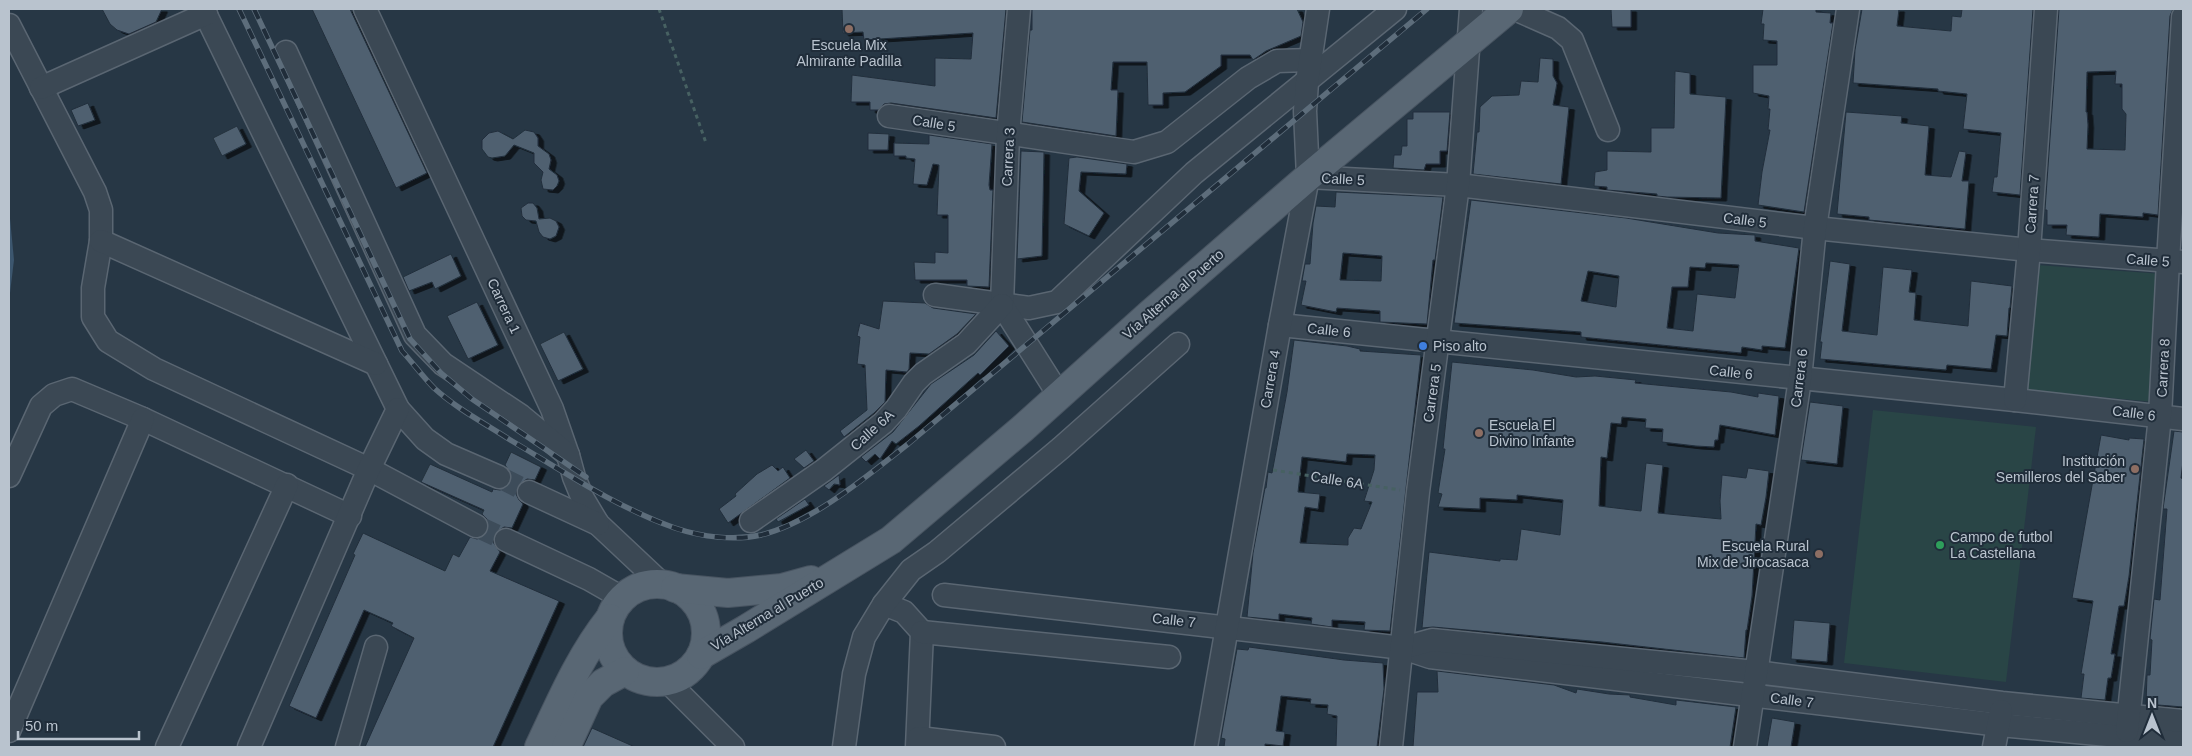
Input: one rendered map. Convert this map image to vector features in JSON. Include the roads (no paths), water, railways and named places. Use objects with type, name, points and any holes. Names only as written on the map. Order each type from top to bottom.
[{"type":"main road","name":"Vía Alterna al Puerto","points":[[701,655],[891,540],[1308,177],[1510,9]]},
{"type":"main road","name":"Vía Alterna al Puerto","points":[[669,586],[728,593],[782,588],[834,574]]},
{"type":"main road","points":[[539,747],[576,672],[614,610],[639,588],[669,586]]},
{"type":"main road","name":"Carrera 1","points":[[669,586],[688,596],[699,609],[705,624],[706,640],[701,655]]},
{"type":"main road","points":[[614,610],[608,633],[609,647],[625,671],[638,679],[652,682],[667,681],[681,676],[692,667],[701,655]]},
{"type":"main road","points":[[566,747],[589,698],[603,684],[625,671]]},
{"type":"street","name":"Carrera 1","points":[[365,9],[552,409],[574,478],[583,499],[598,524],[669,586]]},
{"type":"street","name":"Carrera 3","points":[[1002,305],[1008,134],[1019,9]]},
{"type":"street","name":"Carrera 4","points":[[1206,747],[1308,177],[1305,111],[1306,82],[1318,9]]},
{"type":"street","points":[[935,295],[1029,308],[1057,302],[1194,173],[1395,9]]},
{"type":"street","name":"Carrera 5","points":[[1391,747],[1403,648],[1418,492],[1458,185],[1471,9]]},
{"type":"street","points":[[1515,9],[1558,28],[1572,40],[1608,130]]},
{"type":"street","name":"Carrera 6","points":[[1745,747],[1800,379],[1815,228],[1848,9]]},
{"type":"street","name":"Carrera 7","points":[[2015,400],[2029,250],[2046,9]]},
{"type":"street","points":[[41,88],[204,11],[398,409],[425,439],[446,454],[499,478]]},
{"type":"street","name":"Carrera 8","points":[[2127,733],[2175,262],[2183,17]]},
{"type":"street","points":[[9,25],[95,192],[101,210],[101,241],[93,288],[93,317],[108,340],[154,369],[369,469],[476,526]]},
{"type":"street","points":[[286,52],[415,335],[443,364],[521,416],[568,455]]},
{"type":"street","name":"Calle 5","points":[[889,116],[1134,152],[1167,142],[1248,78],[1277,61],[1310,60]]},
{"type":"street","name":"Calle 5","points":[[1308,177],[1458,185],[1815,228],[2029,250],[2175,262]]},
{"type":"street","points":[[101,241],[376,364]]},
{"type":"street","points":[[1002,305],[1059,395]]},
{"type":"street","name":"Calle 6A","points":[[751,521],[824,470],[882,423],[896,409],[914,383],[966,344],[1002,305]]},
{"type":"street","name":"Calle 6","points":[[1280,325],[2015,400],[2183,419]]},
{"type":"street","points":[[844,747],[854,674],[864,637],[884,604],[911,570],[937,552],[1062,448],[1178,344]]},
{"type":"street","points":[[9,476],[41,406],[54,395],[72,389],[143,418],[350,516]]},
{"type":"street","points":[[249,747],[369,469],[398,409]]},
{"type":"street","points":[[9,731],[143,418]]},
{"type":"street","points":[[167,747],[287,485]]},
{"type":"street","points":[[529,492],[598,524]]},
{"type":"street","points":[[506,540],[589,579],[616,595],[614,610]]},
{"type":"street","name":"Calle 7","points":[[944,595],[1227,626],[1403,648],[1430,657],[2000,725],[2127,733],[2183,721]]},
{"type":"street","points":[[884,604],[904,612],[922,632],[1169,657]]},
{"type":"street","points":[[922,632],[918,743],[994,747]]},
{"type":"street","name":"Calle 7","points":[[1403,648],[1432,640],[1756,672],[2002,703],[2127,733],[2183,742]]},
{"type":"street","points":[[347,747],[376,647]]},
{"type":"street","points":[[667,681],[734,747]]},
{"type":"street","points":[[1994,747],[2000,725],[2002,703]]},
{"type":"water","points":[[9,208],[14,260],[9,301]]},
{"type":"tunnel","points":[[499,477],[529,492]]},
{"type":"tunnel","points":[[476,526],[506,540]]},
{"type":"railway","points":[[239,9],[402,351],[430,384],[452,403],[472,416],[612,500],[675,528],[696,534],[729,538],[751,537],[781,529],[819,509],[857,484],[908,444],[1427,9]]},
{"type":"railway","points":[[254,9],[410,339],[441,373],[472,399],[586,477]]},
{"type":"place","name":"Escuela Mix Almirante Padilla","points":[[849,29]]},
{"type":"place","name":"Piso alto","points":[[1423,346]]},
{"type":"place","name":"Escuela El Divino Infante","points":[[1479,433]]},
{"type":"place","name":"Institución Semilleros del Saber","points":[[2135,469]]},
{"type":"place","name":"Campo de futbol La Castellana","points":[[1940,545]]},
{"type":"place","name":"Escuela Rural Mix de Jirocasaca","points":[[1819,554]]}]
